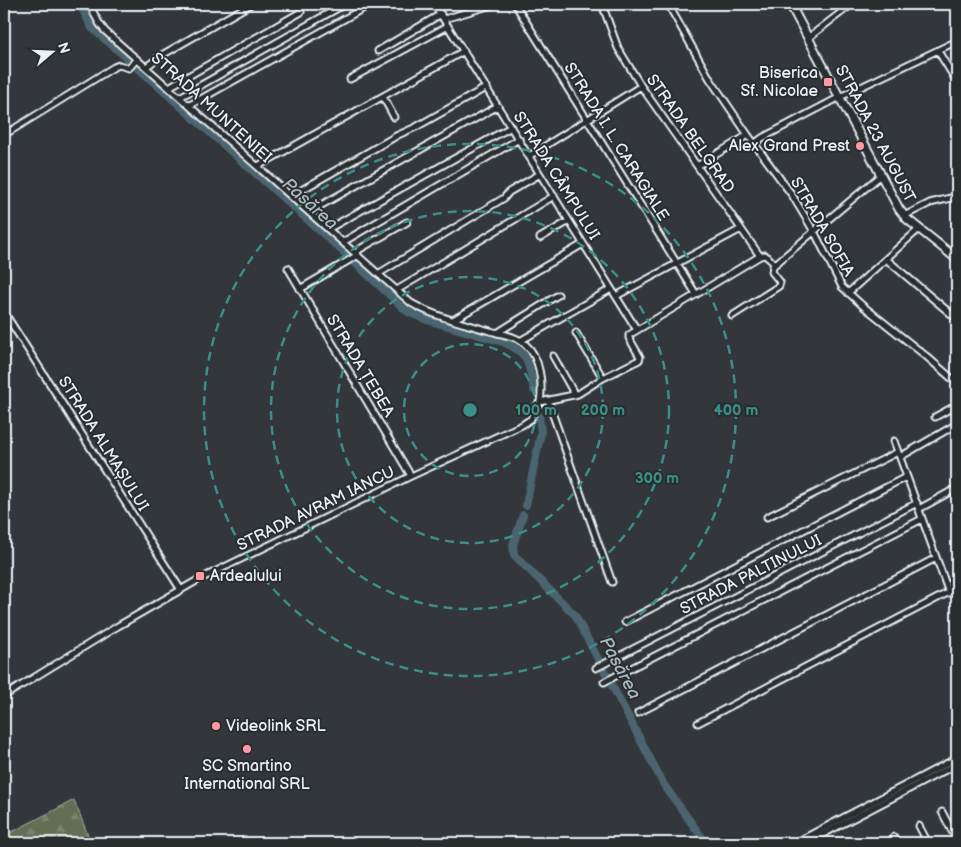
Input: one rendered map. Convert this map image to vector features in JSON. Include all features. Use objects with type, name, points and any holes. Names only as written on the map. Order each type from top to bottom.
[{"type":"main road","name":"STRADA 23 AUGUST","points":[[792,4],[808,38],[904,216],[957,259]]},
{"type":"street","name":"STRADA MUNTENIEI","points":[[89,4],[99,23],[136,60],[146,66],[343,242],[354,256],[411,303],[422,310],[497,332],[520,341],[535,358],[541,387],[540,402]]},
{"type":"street","points":[[146,66],[169,50],[251,4]]},
{"type":"street","points":[[180,97],[344,4]]},
{"type":"street","points":[[190,105],[371,4]]},
{"type":"street","name":"STRADA CÂMPULUI","points":[[434,4],[637,330]]},
{"type":"street","points":[[378,50],[442,17],[495,4]]},
{"type":"street","name":"STRADA I. L. CARAGIALE","points":[[515,4],[696,294]]},
{"type":"street","name":"STRADA BELGRAD","points":[[602,4],[618,48],[641,86],[760,256],[765,254],[775,264]]},
{"type":"street","name":"STRADA SOFIA","points":[[668,4],[710,79],[748,136],[788,188],[814,231],[838,282],[848,293],[957,383]]},
{"type":"street","points":[[808,38],[852,4]]},
{"type":"street","points":[[168,87],[301,12]]},
{"type":"street","points":[[232,51],[235,46],[282,20]]},
{"type":"street","points":[[350,79],[448,26]]},
{"type":"street","points":[[754,144],[762,138],[840,98],[957,40]]},
{"type":"street","points":[[938,51],[957,82]]},
{"type":"street","points":[[258,166],[464,52]]},
{"type":"street","points":[[4,135],[114,67],[119,65],[129,68],[136,60]]},
{"type":"street","points":[[529,156],[641,86]]},
{"type":"street","points":[[291,196],[487,87]]},
{"type":"street","points":[[383,96],[394,117]]},
{"type":"street","points":[[309,212],[498,106]]},
{"type":"street","points":[[328,229],[511,127]]},
{"type":"street","points":[[697,166],[748,136]]},
{"type":"street","points":[[343,242],[519,139]]},
{"type":"street","points":[[378,274],[504,198],[510,192],[540,174]]},
{"type":"street","points":[[732,316],[780,285],[772,269],[775,264],[881,174]]},
{"type":"street","points":[[397,290],[554,196]]},
{"type":"street","points":[[904,216],[930,204],[955,197]]},
{"type":"street","points":[[540,238],[569,221]]},
{"type":"street","points":[[300,289],[354,256],[360,249],[407,222]]},
{"type":"street","points":[[616,296],[741,229]]},
{"type":"street","points":[[848,293],[919,230]]},
{"type":"street","points":[[453,320],[583,244]]},
{"type":"street","points":[[540,402],[576,395],[603,378],[640,359],[628,336],[760,256]]},
{"type":"street","points":[[886,258],[957,320]]},
{"type":"street","name":"STRADA ȚEBEA","points":[[288,268],[411,476]]},
{"type":"street","points":[[520,341],[611,288]]},
{"type":"street","points":[[497,332],[558,295]]},
{"type":"street","name":"STRADA ALMAȘULUI","points":[[4,312],[181,590]]},
{"type":"street","points":[[576,333],[603,378]]},
{"type":"street","points":[[553,356],[576,395]]},
{"type":"street","points":[[548,401],[612,582]]},
{"type":"street","name":"STRADA AVRAM IANCU","points":[[4,696],[181,590],[230,564],[411,476],[522,425],[531,418],[540,402]]},
{"type":"street","points":[[935,418],[957,405]]},
{"type":"street","points":[[767,517],[957,424]]},
{"type":"street","points":[[894,441],[948,593]]},
{"type":"street","points":[[625,622],[906,477]]},
{"type":"street","name":"STRADA PALTINULUI","points":[[596,668],[957,488]]},
{"type":"street","points":[[604,682],[922,518]]},
{"type":"street","points":[[638,713],[936,558]]},
{"type":"street","points":[[698,723],[957,588]]},
{"type":"street","points":[[795,843],[957,758]]},
{"type":"street","points":[[806,843],[957,764]]},
{"type":"street","points":[[942,812],[957,841]]},
{"type":"street","points":[[918,826],[928,843]]},
{"type":"street","points":[[894,837],[898,843]]},
{"type":"green space","points":[[74,800],[91,843],[4,843],[4,836]]},
{"type":"waterway","name":"Pasărea","points":[[80,4],[92,28],[408,312],[427,320],[512,346],[524,355],[527,360],[534,390]]},
{"type":"waterway","name":"Pasărea","points":[[526,505],[541,432],[539,416]]},
{"type":"waterway","name":"Pasărea","points":[[523,515],[513,545],[514,555],[575,615],[664,785],[706,843]]},
{"type":"place","name":"Biserica Sf. Nicolae","points":[[828,82]]},
{"type":"place","name":"Alex Grand Prest","points":[[860,146]]},
{"type":"place","name":"Ardealului","points":[[200,576]]},
{"type":"place","name":"Videolink SRL","points":[[216,726]]},
{"type":"place","name":"SC Smartino International SRL","points":[[247,749]]}]
